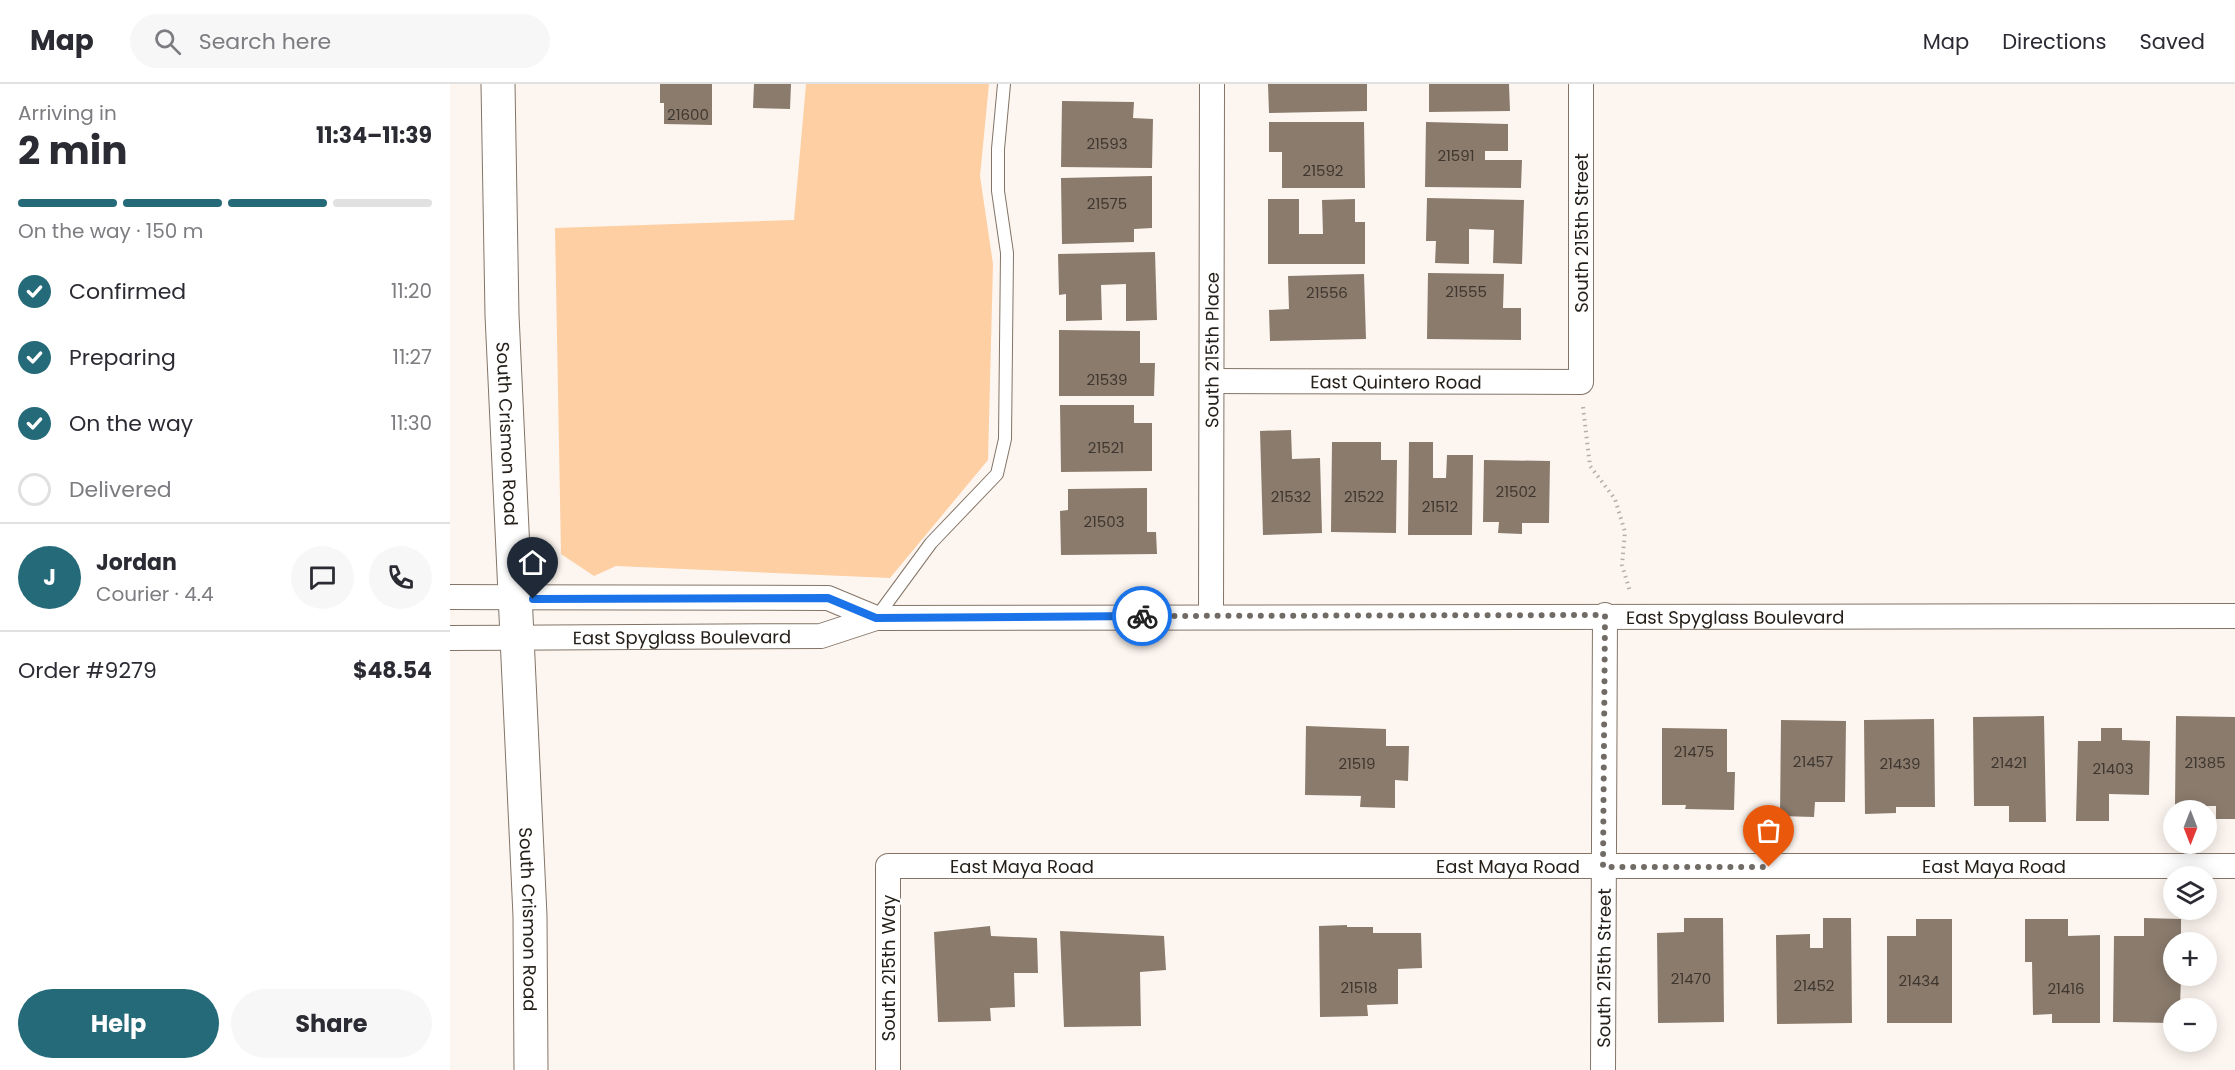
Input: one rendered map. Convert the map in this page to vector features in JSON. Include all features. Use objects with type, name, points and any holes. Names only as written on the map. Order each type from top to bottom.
[{"type":"street","name":"South Crismon Road","points":[[498,84],[502,315],[530,916],[531,1070]]},
{"type":"street","name":"South 215th Place","points":[[1211,616],[1212,84]]},
{"type":"street","name":"South 215th Street","points":[[1581,84],[1581,382]]},
{"type":"street","name":"East Quintero Road","points":[[1212,381],[1581,382]]},
{"type":"street","name":"East Spyglass Boulevard","points":[[450,597],[514,599],[828,598],[876,618]]},
{"type":"street","name":"East Spyglass Boulevard","points":[[450,638],[821,636],[876,618],[1605,615],[2235,616]]},
{"type":"street","name":"South 215th Street","points":[[1603,1070],[1605,615]]},
{"type":"street","name":"East Maya Road","points":[[888,866],[2235,866]]},
{"type":"street","name":"South 215th Way","points":[[888,866],[888,1070]]},
{"type":"lane","points":[[876,618],[932,543],[997,474],[1000,463],[1005,440],[1007,253],[998,191],[998,149],[1004,84]]},
{"type":"path","points":[[1581,382],[1590,466],[1615,499],[1625,532],[1622,565],[1637,615]]},
{"type":"shaded area","points":[[806,84],[989,84],[980,176],[993,264],[988,460],[890,578],[616,566],[594,576],[561,554],[555,228],[794,220]]},
{"type":"building","points":[[660,84],[712,84],[712,125],[664,124],[664,103],[660,103]]},
{"type":"building","points":[[754,84],[791,84],[790,109],[753,108]]},
{"type":"building","points":[[1268,84],[1367,84],[1367,111],[1269,113]]},
{"type":"building","points":[[1429,84],[1509,84],[1510,111],[1429,112]]},
{"type":"building","points":[[1062,101],[1134,102],[1133,118],[1153,119],[1152,168],[1061,167]]},
{"type":"building","points":[[1269,122],[1364,122],[1365,188],[1282,188],[1282,152],[1269,152]]},
{"type":"building","points":[[1426,122],[1508,124],[1508,151],[1485,151],[1485,160],[1522,160],[1521,188],[1425,187]]},
{"type":"building","points":[[1152,176],[1152,228],[1134,229],[1134,242],[1062,244],[1061,178]]},
{"type":"building","points":[[1427,198],[1524,200],[1522,264],[1493,263],[1494,230],[1469,229],[1469,264],[1435,263],[1436,241],[1426,241]]},
{"type":"building","points":[[1268,199],[1299,199],[1299,234],[1323,234],[1322,200],[1355,199],[1355,222],[1365,222],[1365,264],[1268,264]]},
{"type":"building","points":[[1155,252],[1157,320],[1126,321],[1126,284],[1101,285],[1102,320],[1066,321],[1066,294],[1059,295],[1058,254]]},
{"type":"building","points":[[1428,273],[1504,274],[1503,308],[1521,308],[1521,340],[1427,339]]},
{"type":"building","points":[[1364,274],[1366,339],[1270,341],[1269,310],[1289,309],[1288,276]]},
{"type":"building","points":[[1059,330],[1140,331],[1140,363],[1155,363],[1154,396],[1059,396]]},
{"type":"building","points":[[1060,405],[1134,405],[1134,423],[1152,423],[1152,471],[1061,472]]},
{"type":"building","points":[[1291,430],[1292,459],[1320,458],[1322,533],[1263,535],[1260,431]]},
{"type":"building","points":[[1332,442],[1381,442],[1381,460],[1397,460],[1396,533],[1331,532]]},
{"type":"building","points":[[1409,442],[1433,442],[1433,478],[1446,478],[1447,455],[1473,455],[1472,535],[1408,535]]},
{"type":"building","points":[[1484,460],[1550,461],[1549,523],[1522,523],[1522,534],[1498,533],[1499,522],[1483,522]]},
{"type":"building","points":[[1147,488],[1147,532],[1156,532],[1157,554],[1061,555],[1060,511],[1068,510],[1068,489]]},
{"type":"building","points":[[2044,716],[2046,822],[2009,822],[2009,806],[1974,806],[1973,717]]},
{"type":"building","points":[[2176,716],[2235,717],[2235,819],[2217,819],[2217,800],[2175,800]]},
{"type":"building","points":[[1934,719],[1935,807],[1896,807],[1896,813],[1865,814],[1864,720]]},
{"type":"building","points":[[1781,720],[1846,721],[1845,802],[1815,802],[1814,817],[1780,816]]},
{"type":"building","points":[[1306,726],[1386,729],[1386,746],[1409,746],[1408,781],[1395,780],[1395,808],[1360,807],[1361,796],[1305,795]]},
{"type":"building","points":[[1662,728],[1727,729],[1727,772],[1735,772],[1734,810],[1685,809],[1686,805],[1662,805]]},
{"type":"building","points":[[2101,728],[2122,728],[2122,740],[2150,741],[2149,795],[2109,794],[2109,821],[2076,821],[2078,741],[2101,741]]},
{"type":"building","points":[[1684,918],[1723,918],[1724,1022],[1658,1023],[1657,933],[1684,932]]},
{"type":"building","points":[[1823,918],[1851,918],[1852,1023],[1777,1024],[1776,935],[1810,934],[1810,948],[1823,948]]},
{"type":"building","points":[[2144,918],[2181,920],[2181,932],[2163,932],[2163,986],[2181,986],[2180,998],[2163,998],[2163,1023],[2113,1022],[2114,936],[2144,936]]},
{"type":"building","points":[[1916,919],[1952,919],[1952,1023],[1887,1023],[1887,936],[1916,936]]},
{"type":"building","points":[[2025,919],[2068,919],[2068,936],[2100,935],[2100,1023],[2052,1023],[2052,1014],[2033,1015],[2032,962],[2025,962]]},
{"type":"building","points":[[1347,925],[1347,927],[1373,927],[1373,933],[1421,933],[1422,968],[1398,969],[1398,1004],[1367,1005],[1368,1016],[1320,1017],[1319,926]]},
{"type":"building","points":[[990,926],[991,936],[1037,938],[1038,973],[1014,973],[1015,1007],[990,1008],[991,1021],[938,1022],[934,932]]},
{"type":"building","points":[[1060,931],[1164,936],[1166,970],[1140,972],[1141,1026],[1064,1027]]},
{"type":"way so far","points":[[1142,616],[1605,615],[1603,867],[1769,867]]},
{"type":"route","points":[[533,599],[828,598],[876,618],[1142,616]]}]
